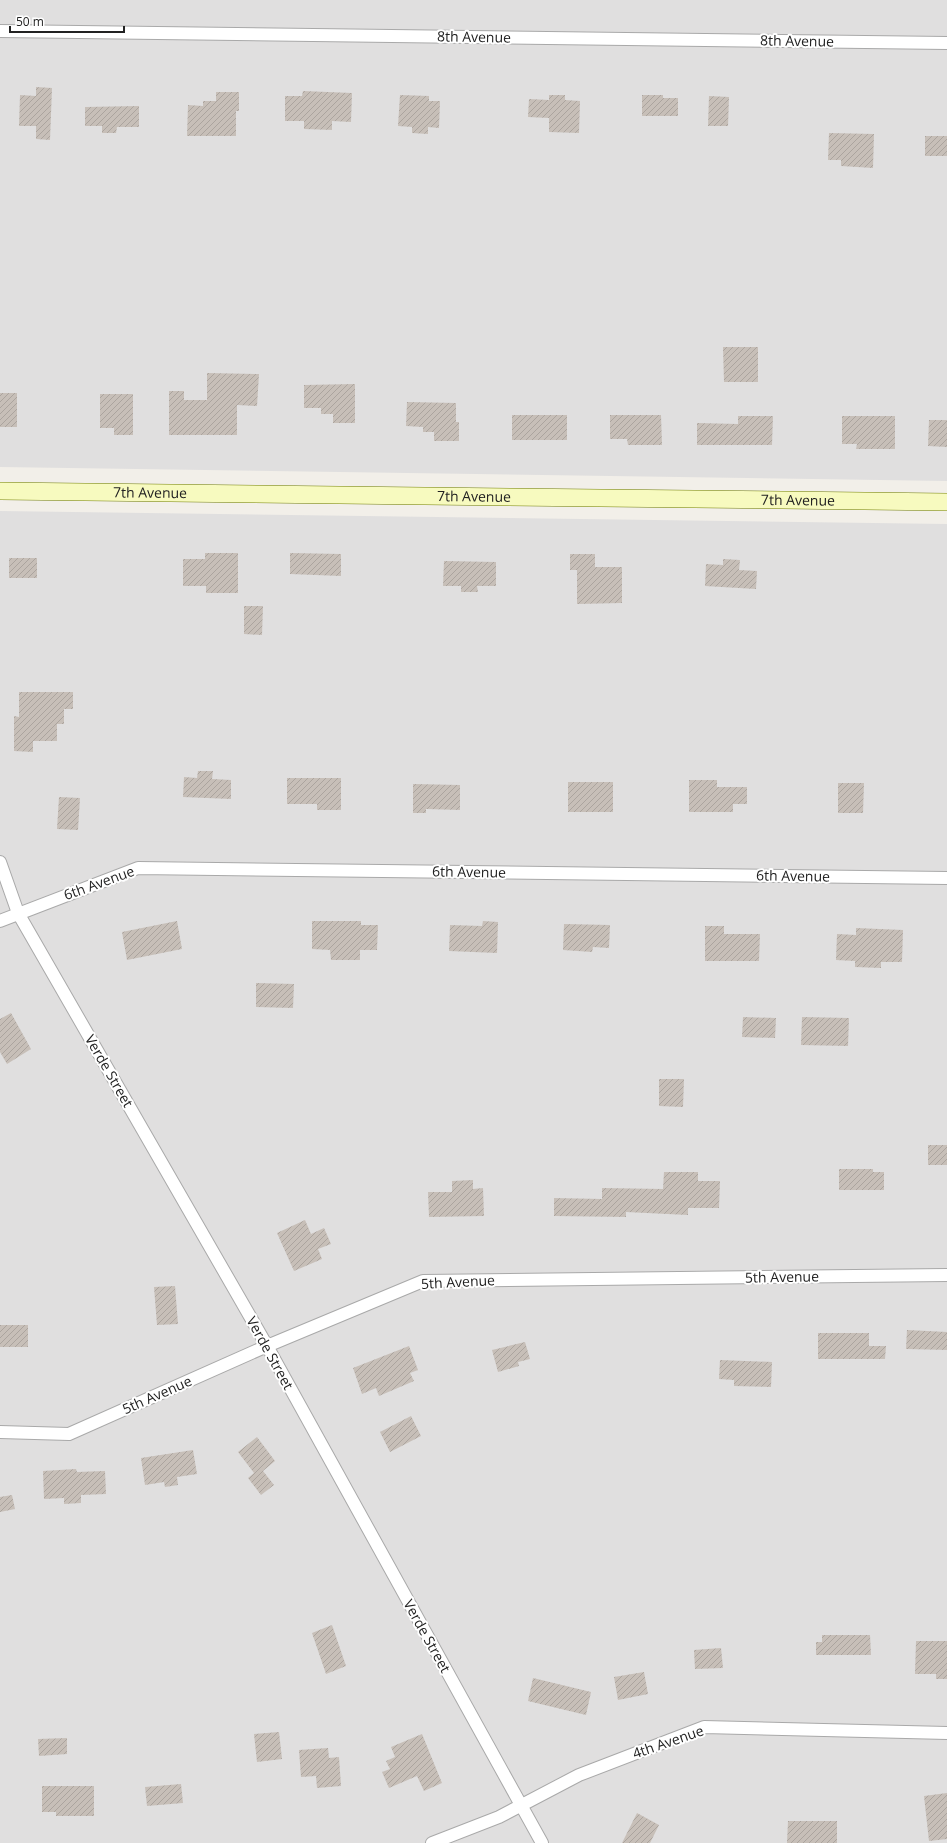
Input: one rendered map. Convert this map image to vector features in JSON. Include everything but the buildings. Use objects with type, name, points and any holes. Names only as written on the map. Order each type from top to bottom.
[{"type":"street","name":"8th Avenue","points":[[0,31],[947,43]]},
{"type":"street","name":"7th Avenue","points":[[0,491],[947,502]]},
{"type":"street","name":"Verde Street","points":[[0,862],[18,913],[267,1346],[542,1843]]},
{"type":"street","name":"6th Avenue","points":[[0,921],[138,868],[947,878]]},
{"type":"street","name":"5th Avenue","points":[[0,1432],[69,1434],[267,1346],[423,1281],[947,1275]]},
{"type":"street","name":"4th Avenue","points":[[432,1843],[499,1816],[579,1775],[704,1727],[947,1732]]},
{"type":"shaded area","points":[[0,0],[947,0],[947,481],[0,467]]},
{"type":"shaded area","points":[[0,511],[947,524],[947,1843],[0,1843]]}]
